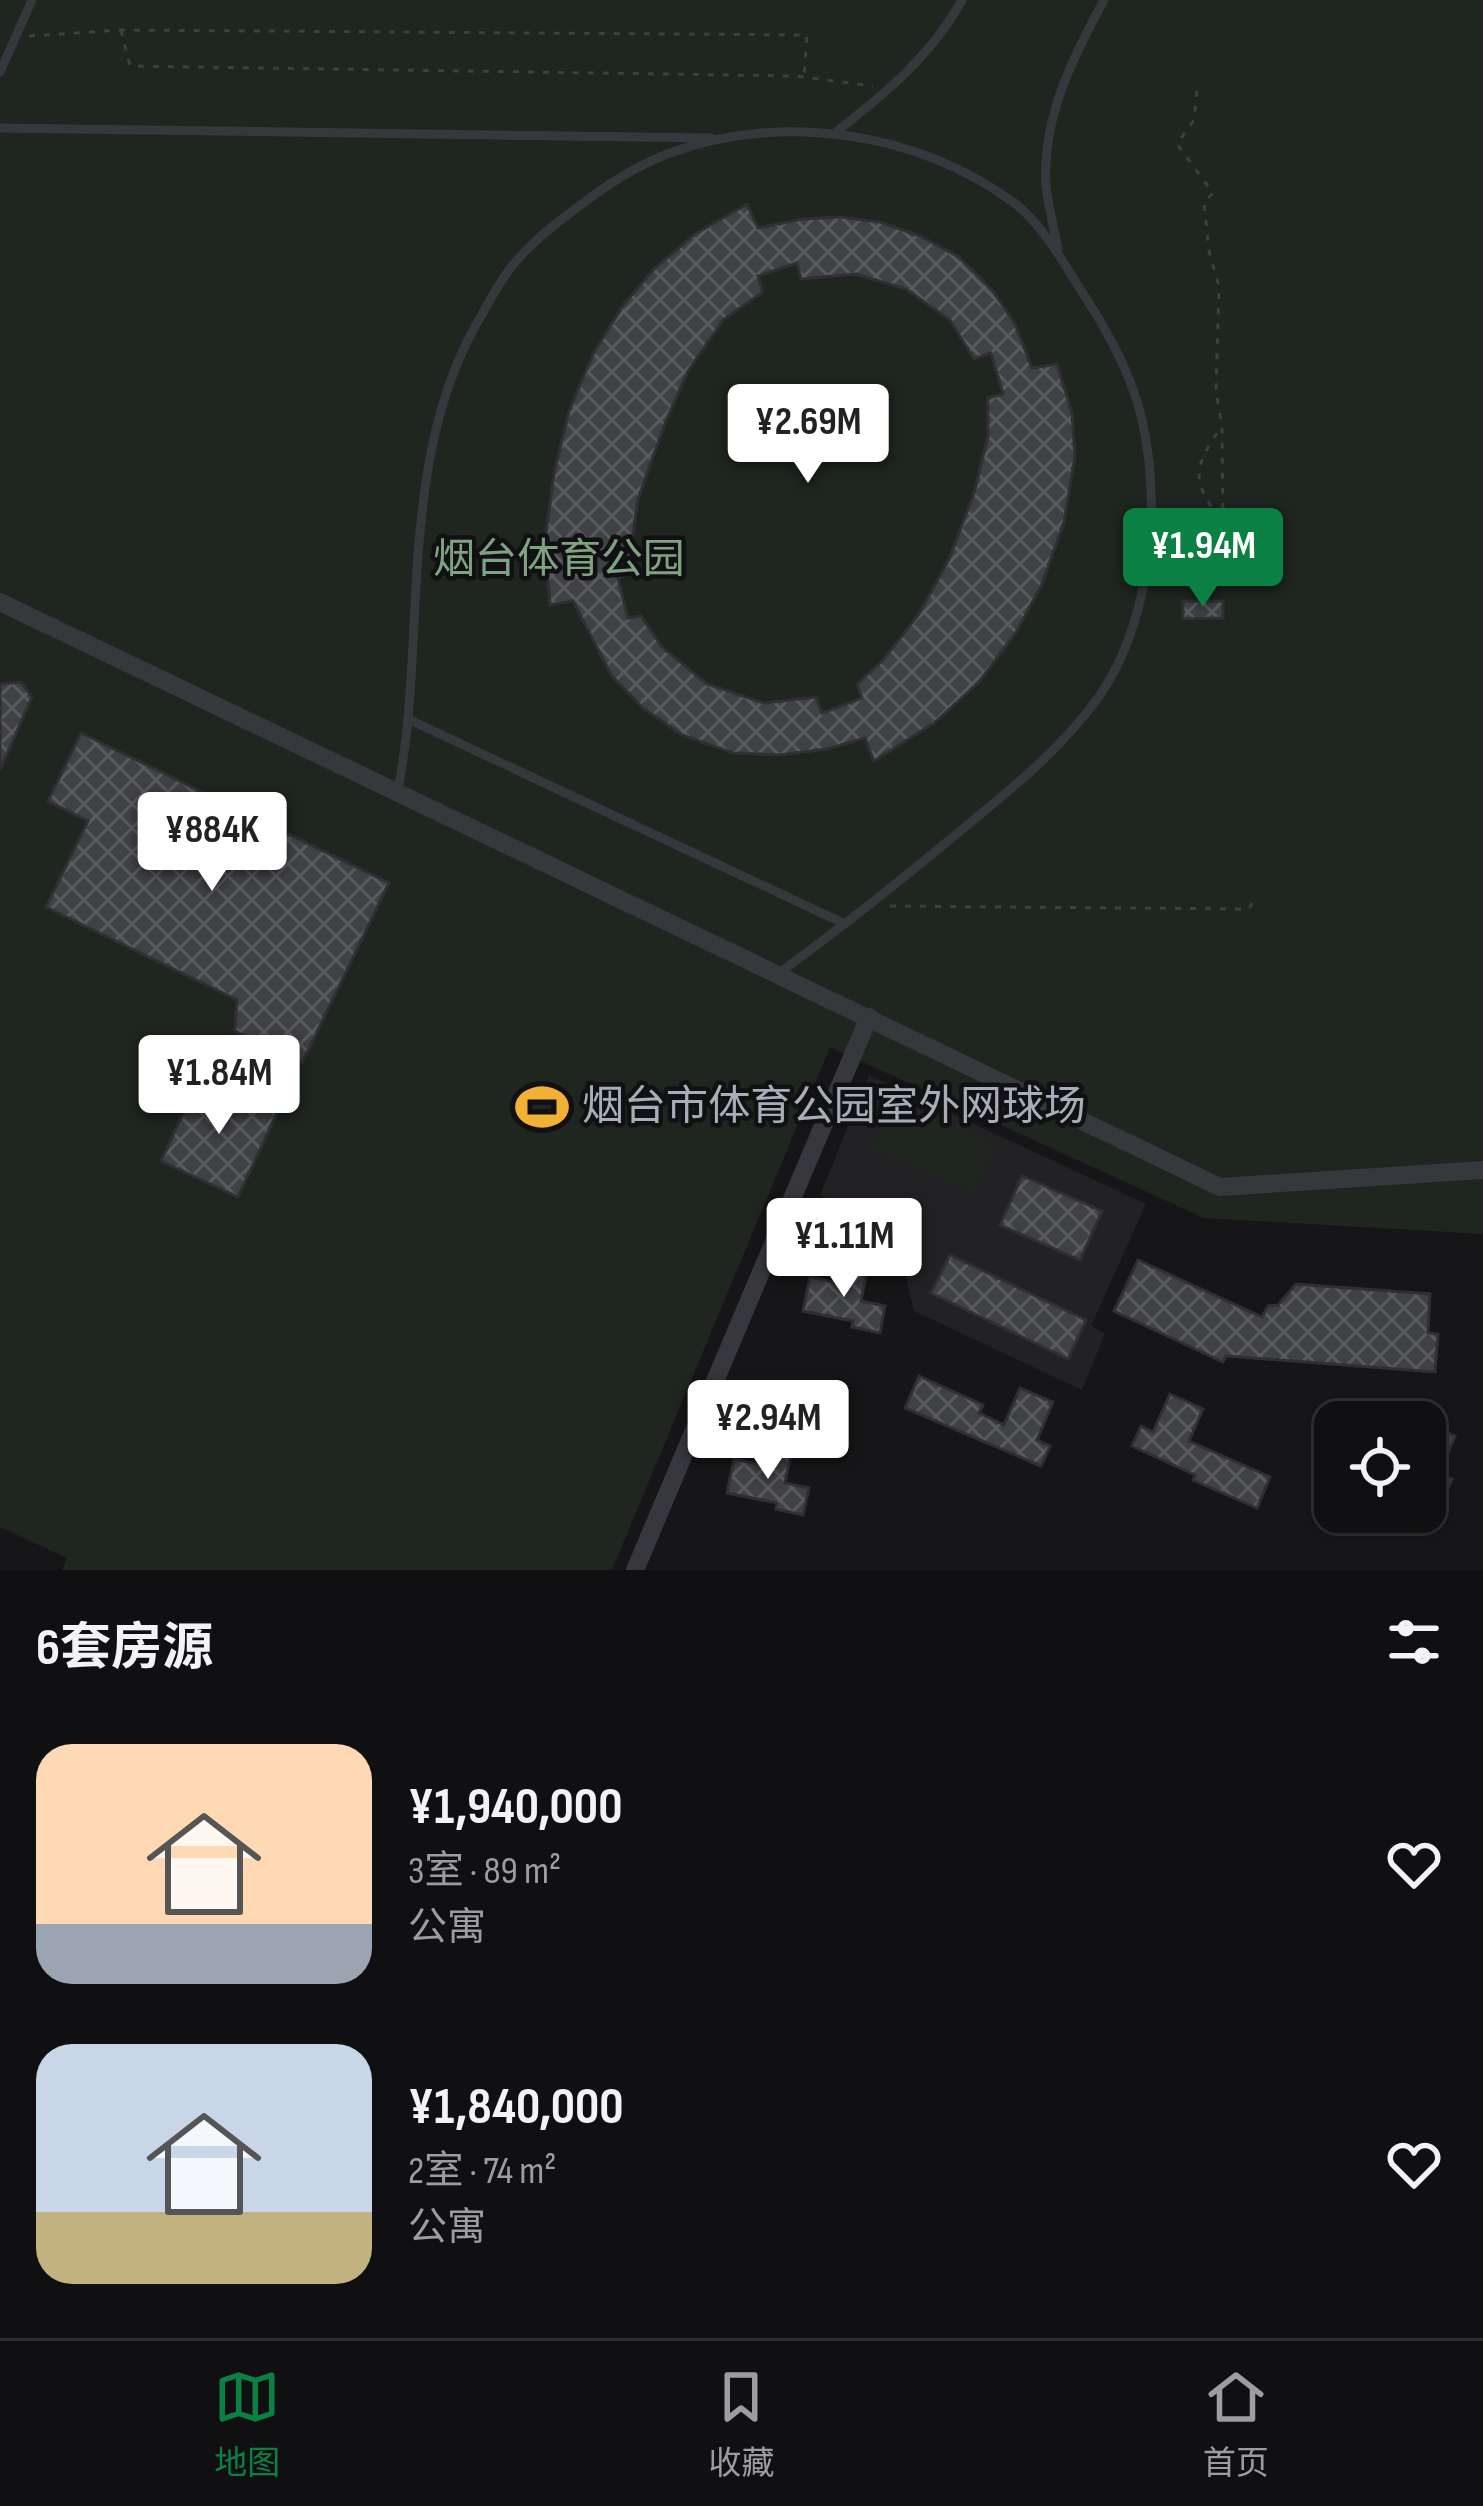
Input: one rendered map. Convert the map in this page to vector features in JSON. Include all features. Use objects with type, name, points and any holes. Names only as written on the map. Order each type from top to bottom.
[{"type":"street","points":[[0,602],[1220,1187],[1483,1170]]},
{"type":"street","points":[[635,1570],[869,1017]]},
{"type":"lane","points":[[0,72],[32,0]]},
{"type":"lane","points":[[836,132],[893,88],[945,31],[962,0]]},
{"type":"lane","points":[[1059,254],[1046,187],[1047,142],[1076,52],[1104,0]]},
{"type":"lane","points":[[0,33],[15,37]]},
{"type":"lane","points":[[0,128],[722,139],[836,132],[957,168],[1018,205],[1059,254],[1099,318],[1131,384],[1146,440],[1150,502],[1145,585],[1130,633],[1102,691],[1060,746],[870,906],[779,973]]},
{"type":"lane","points":[[398,791],[408,718],[415,577],[433,446],[450,380],[474,327],[510,268],[553,225],[612,181],[665,155],[722,139]]},
{"type":"lane","points":[[408,718],[845,925]]},
{"type":"path","points":[[121,30],[130,66],[804,76],[893,88]]},
{"type":"path","points":[[15,37],[121,30],[807,35],[804,76]]},
{"type":"path","points":[[1197,92],[1194,120],[1177,144],[1213,193],[1204,202],[1209,251],[1219,286],[1216,392],[1222,426],[1222,592]]},
{"type":"path","points":[[1222,426],[1200,457],[1199,478],[1202,495],[1222,523]]},
{"type":"path","points":[[1202,594],[1202,562],[1220,538]]},
{"type":"path","points":[[870,906],[1249,909],[1252,903]]},
{"type":"shaded area","points":[[869,1075],[1146,1204],[1091,1326],[1105,1334],[1082,1390],[914,1311],[898,1244],[820,1195]]},
{"type":"green space","name":"烟台体育公园","points":[[0,0],[1483,0],[1483,1234],[1204,1218],[830,1047],[612,1570],[62,1570],[67,1558],[0,1527]]},
{"type":"green space","points":[[893,1099],[995,1143],[974,1193],[872,1149]]},
{"type":"building","points":[[747,204],[758,228],[840,217],[880,222],[920,236],[959,257],[993,291],[1015,324],[1032,368],[1057,364],[1072,413],[1075,456],[1064,522],[1042,584],[1017,631],[979,682],[934,723],[874,761],[865,738],[780,755],[733,753],[682,735],[643,708],[611,675],[573,601],[550,605],[545,541],[569,411],[594,352],[624,304],[655,268],[695,234]],"holes":[[[797,263],[801,279],[856,274],[906,289],[950,320],[974,359],[991,353],[1003,394],[988,398],[988,436],[974,493],[949,559],[919,614],[857,684],[862,698],[822,713],[816,697],[764,703],[707,684],[662,647],[641,616],[628,618],[618,578],[631,573],[638,499],[688,371],[723,320],[763,292],[758,276]]]},
{"type":"building","points":[[1183,601],[1223,601],[1223,618],[1183,619]]},
{"type":"building","points":[[21,682],[32,697],[0,770],[0,684]]},
{"type":"building","points":[[81,733],[389,883],[302,1063],[235,1031],[237,1000],[46,907],[88,821],[48,801]]},
{"type":"building","points":[[200,1077],[277,1113],[238,1197],[161,1161]]},
{"type":"building","points":[[1022,1176],[1102,1211],[1080,1260],[1000,1225]]},
{"type":"building","points":[[950,1255],[1086,1320],[1068,1359],[931,1293]]},
{"type":"building","points":[[1138,1260],[1262,1317],[1268,1306],[1278,1305],[1296,1284],[1430,1294],[1428,1333],[1438,1334],[1435,1372],[1226,1356],[1223,1362],[1114,1311]]},
{"type":"building","points":[[837,1265],[867,1271],[861,1301],[885,1306],[880,1333],[852,1327],[853,1321],[803,1311],[810,1277],[833,1282]]},
{"type":"building","points":[[919,1376],[983,1405],[979,1413],[1004,1425],[1020,1388],[1053,1402],[1037,1440],[1050,1446],[1041,1466],[905,1408]]},
{"type":"building","points":[[1170,1394],[1203,1409],[1189,1441],[1270,1477],[1257,1508],[1132,1446],[1141,1426],[1153,1432]]},
{"type":"building","points":[[1446,1432],[1455,1436],[1446,1457]]},
{"type":"building","points":[[760,1447],[791,1454],[785,1483],[809,1488],[803,1515],[776,1509],[777,1503],[727,1493],[734,1459],[757,1464]]},
{"type":"place","name":"烟台市体育公园室外网球场","points":[[542,1107]]}]
